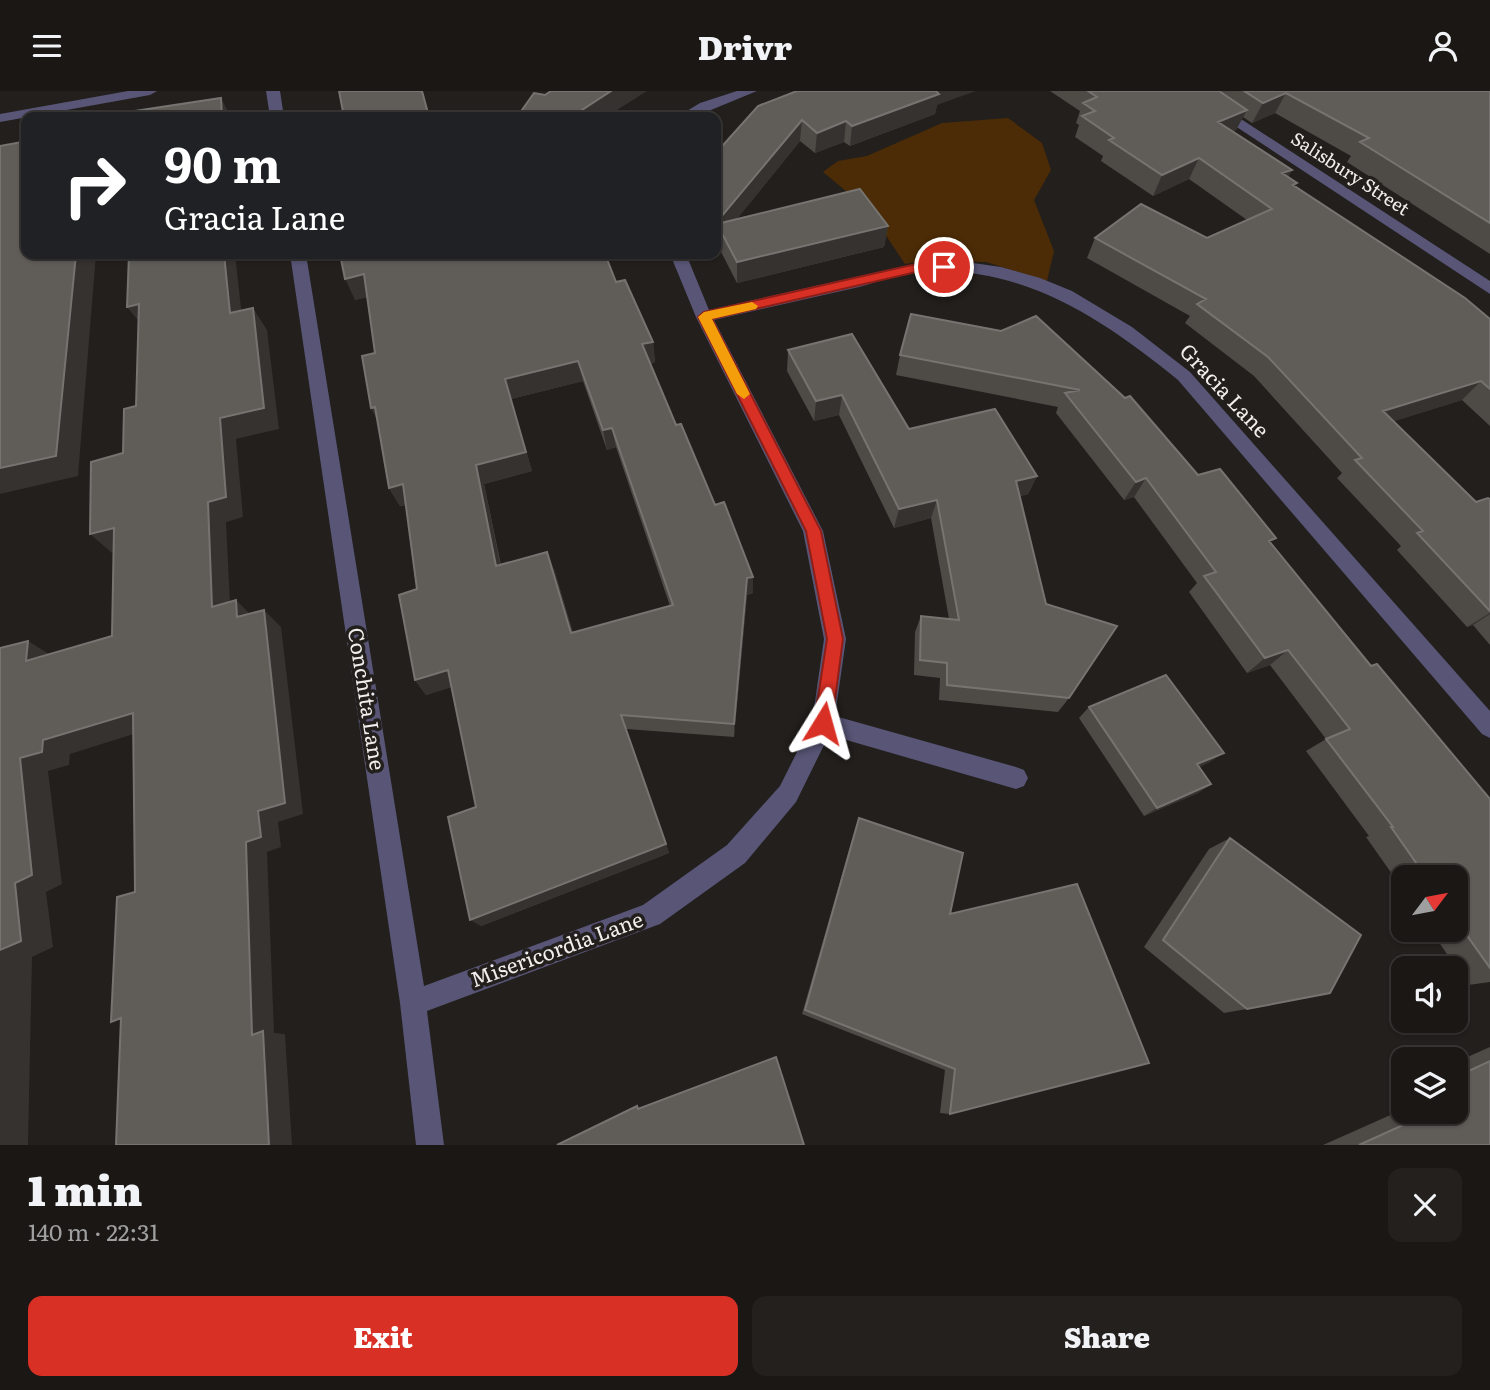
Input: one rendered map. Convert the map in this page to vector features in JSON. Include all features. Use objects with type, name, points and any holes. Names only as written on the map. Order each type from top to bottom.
[{"type":"street","points":[[33,112],[150,91]]},
{"type":"street","points":[[273,91],[276,112]]},
{"type":"street","points":[[694,112],[750,91]]},
{"type":"street","name":"Salisbury Street","points":[[1189,91],[1490,289]]},
{"type":"street","points":[[0,118],[21,114]]},
{"type":"street","name":"Conchita Lane","points":[[299,259],[412,1003],[430,1145]]},
{"type":"street","name":"Misericordia Lane","points":[[412,1003],[652,915],[736,854],[788,794],[823,723],[835,639],[813,531],[704,317],[680,259]]},
{"type":"street","name":"Gracia Lane","points":[[704,317],[925,266],[982,268],[1016,276],[1039,282],[1091,307],[1139,338],[1184,376],[1490,727]]},
{"type":"street","points":[[823,723],[1016,778]]},
{"type":"shaded area","points":[[1008,118],[1042,143],[1051,170],[1034,200],[1054,251],[1047,281],[986,262],[925,261],[905,264],[869,210],[823,172],[838,161],[867,156],[942,123]]},
{"type":"building","points":[[339,91],[422,91],[428,112],[343,112]]},
{"type":"building","points":[[551,91],[611,91],[579,112],[521,112],[534,93],[545,95]]},
{"type":"building","points":[[797,91],[936,91],[939,94],[852,126],[846,121],[817,133],[802,120],[721,217],[721,147],[758,106]]},
{"type":"building","points":[[1088,91],[1219,91],[1247,110],[1218,122],[1292,170],[1282,173],[1297,183],[1293,185],[1465,298],[1490,319],[1490,389],[1481,381],[1383,411],[1476,502],[1490,499],[1490,611],[1417,533],[1423,531],[1355,460],[1362,458],[1268,357],[1197,304],[1206,299],[1095,238],[1141,204],[1207,238],[1272,209],[1199,158],[1162,175],[1109,140],[1114,138],[1082,116],[1095,111],[1083,103],[1097,97]]},
{"type":"building","points":[[1244,91],[1490,91],[1490,223],[1360,142],[1369,138],[1286,93],[1263,103]]},
{"type":"building","points":[[221,98],[222,112],[128,112]]},
{"type":"building","points":[[21,142],[21,259],[76,259],[56,456],[0,468],[0,146]]},
{"type":"building","points":[[860,189],[888,226],[737,262],[721,232],[721,223]]},
{"type":"building","points":[[129,259],[225,259],[230,313],[253,308],[264,408],[220,418],[226,497],[208,502],[212,607],[236,600],[237,617],[264,610],[285,803],[258,811],[261,837],[246,842],[252,1035],[263,1031],[269,1145],[116,1145],[121,1018],[111,1022],[117,897],[135,892],[133,713],[43,740],[42,752],[20,758],[32,875],[15,883],[21,941],[0,950],[0,648],[28,641],[26,661],[112,636],[114,528],[90,534],[91,462],[123,453],[124,409],[136,406],[139,304],[127,307]]},
{"type":"building","points":[[341,259],[607,259],[616,282],[625,280],[653,342],[642,344],[676,425],[681,424],[715,505],[724,502],[753,577],[747,578],[734,724],[621,715],[666,844],[470,920],[448,817],[476,807],[448,670],[415,680],[399,595],[417,589],[403,484],[389,488],[375,407],[371,408],[362,356],[375,353],[364,274],[345,279]],"holes":[[[578,361],[603,430],[612,428],[673,605],[571,633],[547,552],[496,566],[476,465],[526,452],[505,379]]]},
{"type":"building","points":[[911,314],[1001,331],[1036,316],[1125,398],[1130,396],[1198,475],[1220,469],[1276,538],[1269,541],[1371,666],[1377,664],[1490,799],[1490,968],[1468,937],[1468,865],[1418,865],[1393,827],[1326,739],[1350,729],[1288,650],[1265,658],[1204,576],[1216,572],[1146,478],[1136,482],[1065,393],[1080,390],[900,355]]},
{"type":"building","points":[[852,334],[909,429],[995,409],[1037,476],[1016,481],[1046,604],[1117,626],[1069,698],[947,685],[947,663],[920,660],[921,616],[959,620],[937,500],[899,509],[842,395],[816,401],[788,350]]},
{"type":"building","points":[[1166,675],[1224,753],[1197,764],[1211,784],[1157,808],[1089,707]]},
{"type":"building","points":[[859,818],[963,853],[950,914],[1077,884],[1149,1063],[950,1114],[955,1069],[805,1010]]},
{"type":"building","points":[[1230,838],[1361,935],[1330,993],[1247,1009],[1163,940]]},
{"type":"building","points":[[776,1057],[804,1145],[557,1145],[637,1106],[638,1109]]},
{"type":"building","points":[[1490,1061],[1490,1145],[1359,1145],[1405,1124],[1468,1124],[1468,1071]]},
{"type":"slow traffic","points":[[744,394],[704,317],[752,306]]},
{"type":"route","points":[[823,723],[835,639],[813,531],[704,317],[925,266],[944,267]]}]
